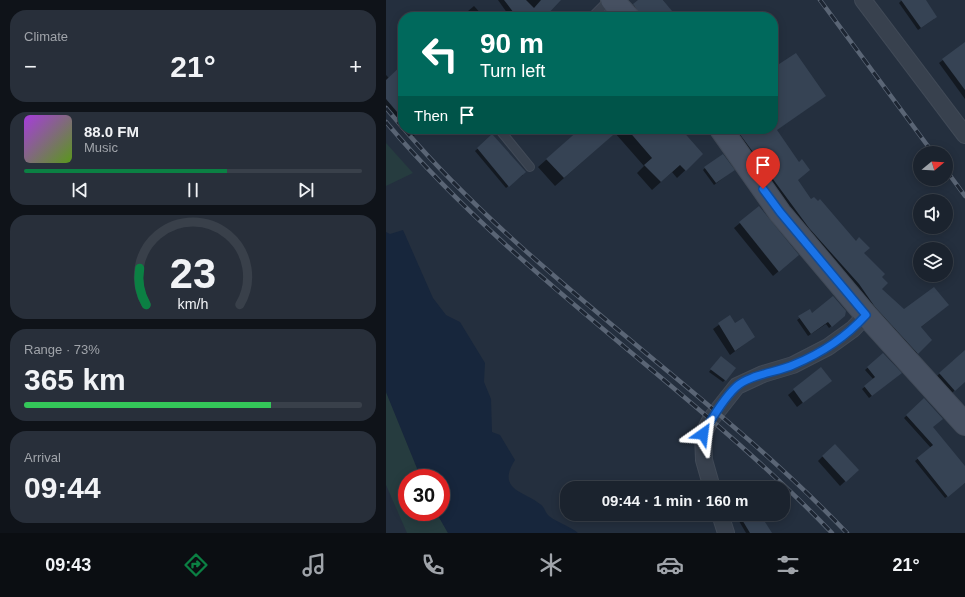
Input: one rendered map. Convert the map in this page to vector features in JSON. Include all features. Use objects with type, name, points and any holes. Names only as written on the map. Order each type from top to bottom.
[{"type":"main road","points":[[610,0],[623,12]]},
{"type":"main road","points":[[725,134],[780,212],[866,315],[965,424]]},
{"type":"street","points":[[864,0],[965,135]]},
{"type":"street","points":[[710,481],[704,460],[703,434],[711,420],[737,386],[763,374],[793,366],[828,347],[853,330],[866,315]]},
{"type":"street","points":[[722,521],[726,533]]},
{"type":"lane","points":[[597,12],[610,0]]},
{"type":"lane","points":[[503,134],[530,167]]},
{"type":"green space","points":[[386,143],[413,173],[386,186]]},
{"type":"green space","points":[[386,392],[417,469],[398,469],[398,512],[386,485]]},
{"type":"green space","points":[[402,521],[441,521],[448,533],[407,533]]},
{"type":"water","points":[[403,230],[433,298],[446,315],[460,322],[485,363],[484,382],[491,399],[492,432],[500,435],[515,460],[510,470],[510,484],[520,492],[542,505],[549,516],[578,533],[448,533],[441,521],[450,521],[450,469],[417,469],[386,392],[386,232],[390,234]]},
{"type":"building","points":[[504,0],[526,0],[534,8],[541,0],[561,0],[550,12],[513,12]]},
{"type":"building","points":[[638,0],[663,0],[673,12],[639,12],[633,4]]},
{"type":"building","points":[[901,0],[926,0],[937,17],[921,28]]},
{"type":"building","points":[[965,42],[965,90],[942,59]]},
{"type":"building","points":[[796,53],[826,96],[778,129],[778,65]]},
{"type":"building","points":[[398,69],[398,113],[386,99],[386,80]]},
{"type":"building","points":[[778,131],[799,162],[802,159],[810,170],[798,180],[811,199],[814,197],[818,201],[820,199],[856,241],[859,237],[870,248],[864,253],[885,274],[882,277],[888,283],[882,289],[904,309],[934,287],[949,305],[921,327],[932,340],[918,354],[875,307],[859,284],[809,228],[740,134],[778,134]]},
{"type":"building","points":[[492,134],[526,172],[509,187],[477,148]]},
{"type":"building","points":[[574,134],[614,134],[564,178],[546,159]]},
{"type":"building","points":[[631,134],[685,134],[703,154],[686,171],[680,165],[661,182],[644,165],[652,158]]},
{"type":"building","points":[[723,154],[735,170],[716,183],[704,167]]},
{"type":"building","points":[[759,206],[799,255],[779,272],[739,222]]},
{"type":"building","points":[[833,296],[846,311],[845,316],[832,327],[828,322],[811,334],[798,316],[810,309],[812,313]]},
{"type":"building","points":[[730,315],[735,323],[743,318],[755,337],[735,351],[718,323]]},
{"type":"building","points":[[965,350],[965,382],[955,391],[939,373]]},
{"type":"building","points":[[883,353],[902,373],[872,396],[864,386],[875,377],[867,367]]},
{"type":"building","points":[[721,356],[736,368],[726,381],[710,369]]},
{"type":"building","points":[[821,367],[832,381],[803,403],[793,389]]},
{"type":"building","points":[[924,398],[943,419],[933,427],[965,466],[965,483],[948,497],[917,458],[933,445],[906,415]]},
{"type":"building","points":[[835,444],[859,470],[846,482],[822,456]]},
{"type":"building","points":[[743,521],[764,521],[772,533],[750,533]]},
{"type":"railway","points":[[820,0],[928,146]]},
{"type":"railway","points":[[386,108],[398,122]]},
{"type":"railway","points":[[386,122],[437,178],[491,232],[722,429],[778,480],[832,533]]},
{"type":"railway","points":[[409,134],[455,184],[509,236],[738,430],[794,480],[847,533]]},
{"type":"railway","points":[[953,180],[965,196]]},
{"type":"route","points":[[703,434],[711,420],[737,386],[763,374],[793,366],[828,347],[853,330],[866,315],[780,212],[763,189]]}]
